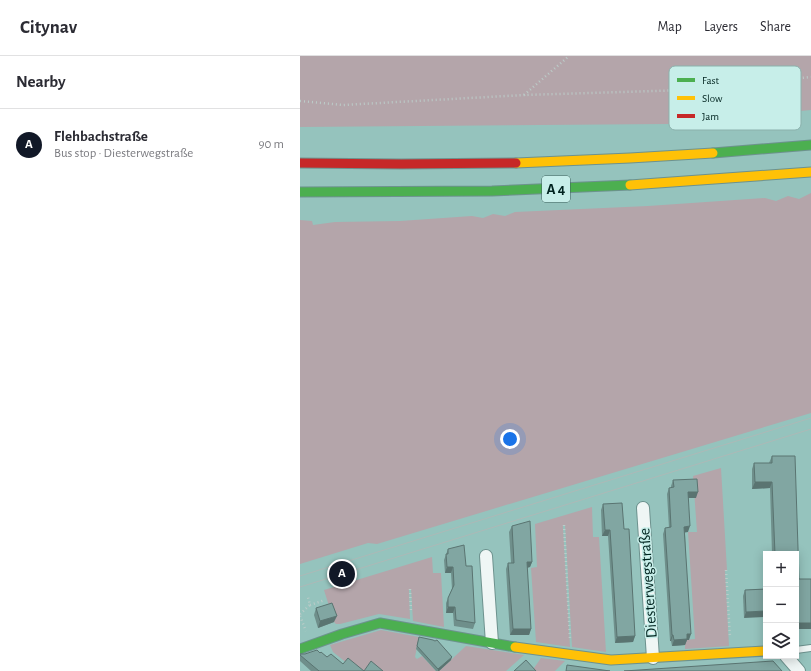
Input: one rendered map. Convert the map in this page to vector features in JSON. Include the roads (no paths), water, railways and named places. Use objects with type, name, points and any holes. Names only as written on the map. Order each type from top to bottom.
[{"type":"main road","name":"A 4","points":[[300,163],[388,165],[568,161],[709,154],[811,145]]},
{"type":"main road","name":"A 4","points":[[300,192],[387,193],[568,189],[711,181],[811,172]]},
{"type":"main road","name":"Diesterwegstraße","points":[[300,649],[375,624],[385,623],[492,643],[611,660],[763,651]]},
{"type":"street","name":"Diesterwegstraße","points":[[643,508],[653,658]]},
{"type":"street","points":[[486,556],[492,643]]},
{"type":"street","points":[[789,659],[799,671]]},
{"type":"lane","points":[[799,650],[811,648]]},
{"type":"tram line","points":[[300,576],[811,418]]},
{"type":"tram line","points":[[300,587],[811,429]]},
{"type":"place","name":"Flehbachstraße","points":[[342,574]]}]
